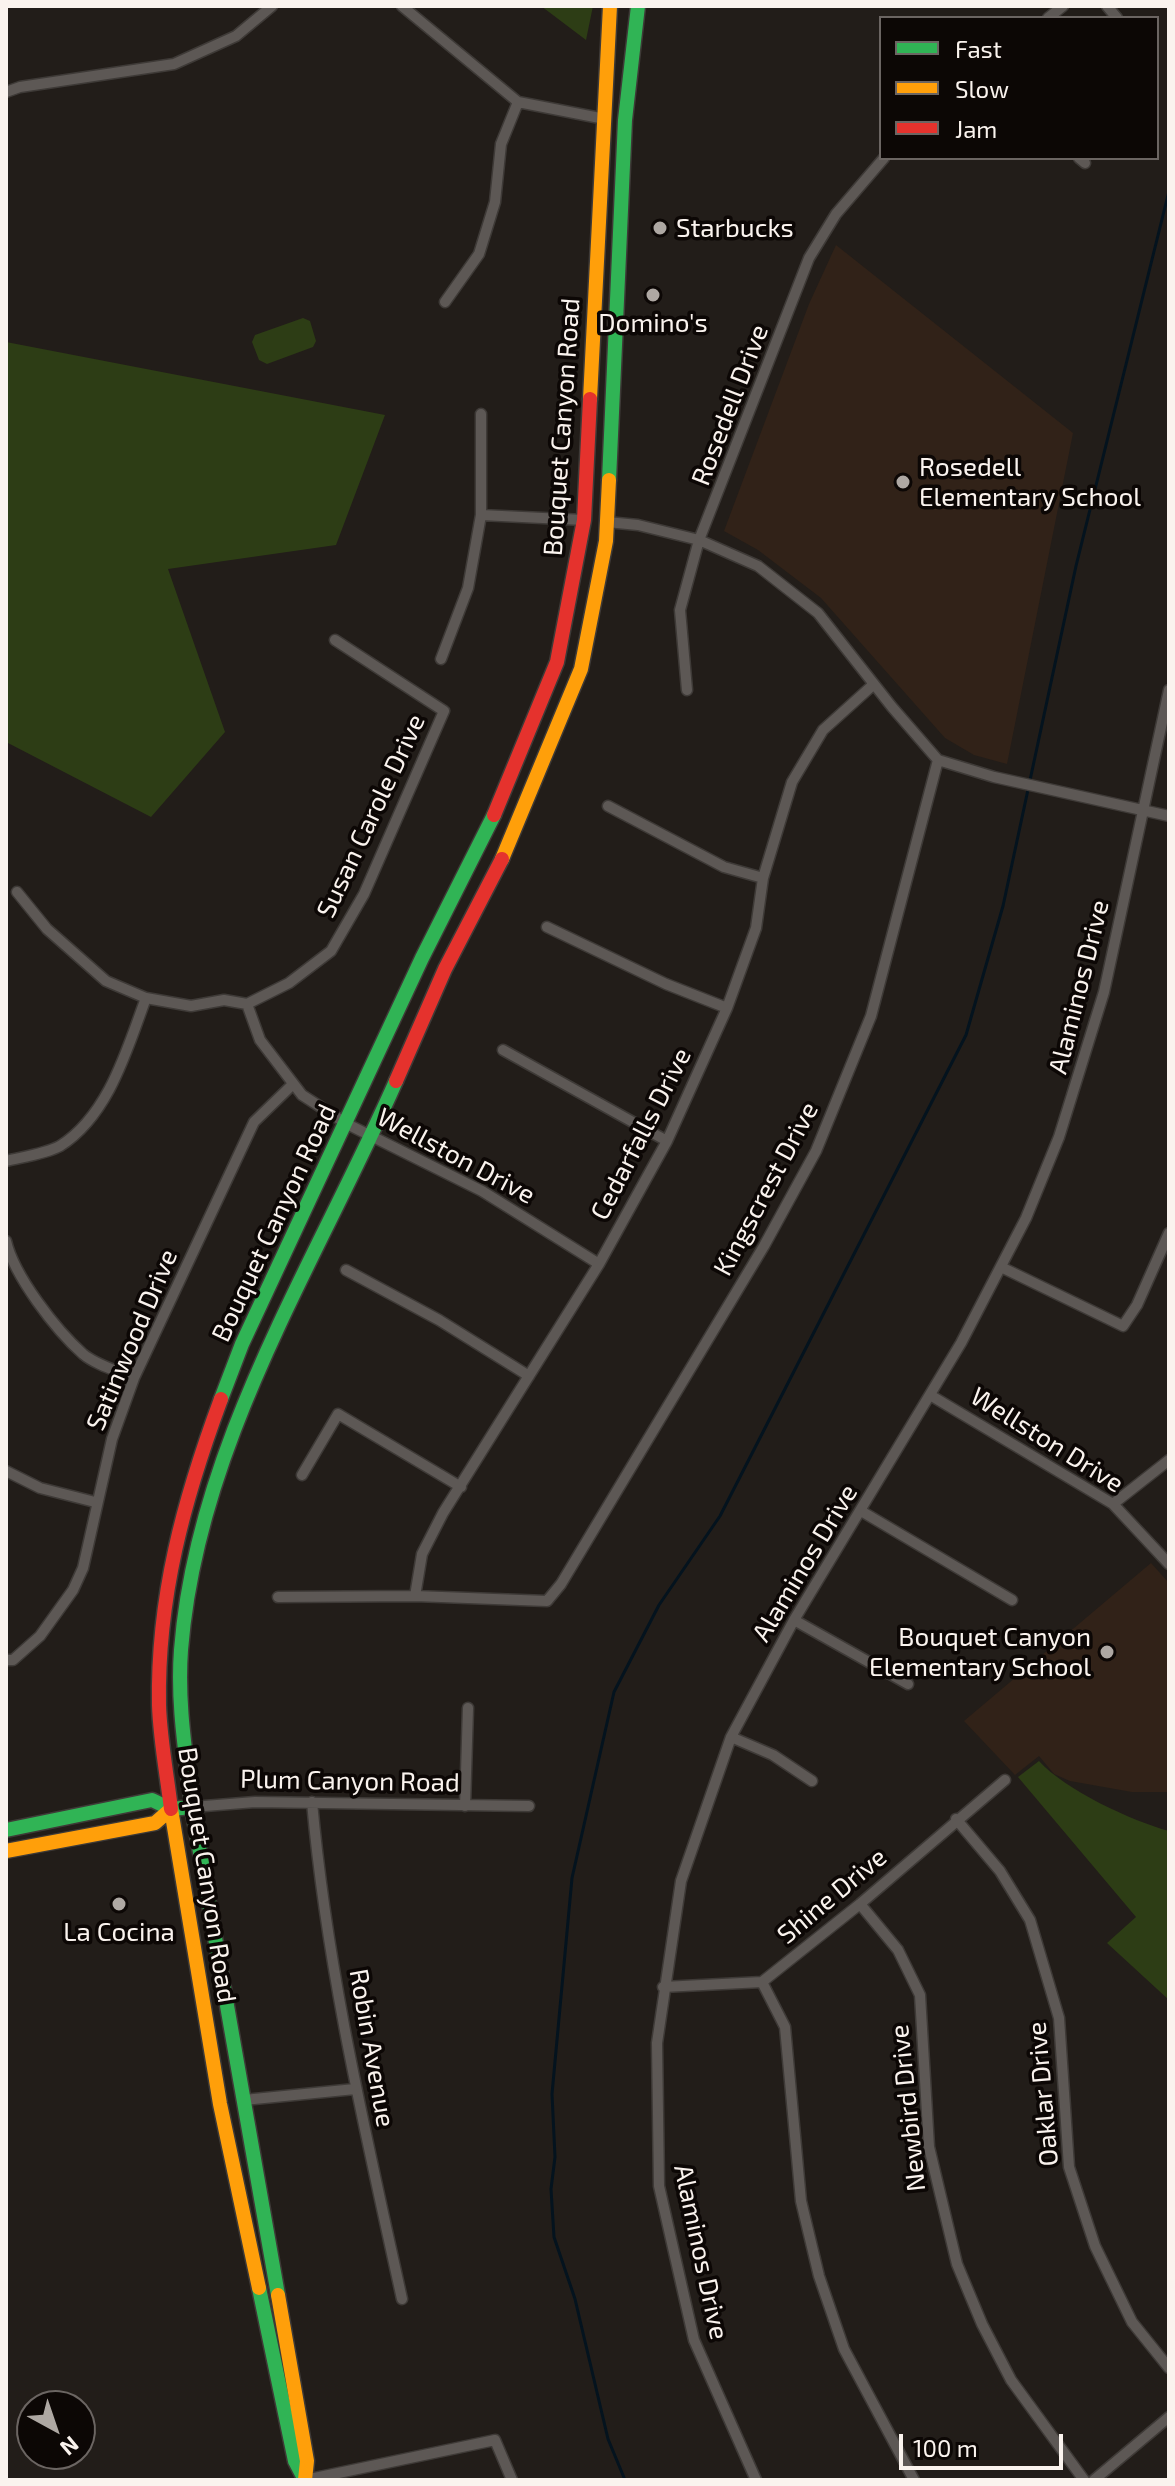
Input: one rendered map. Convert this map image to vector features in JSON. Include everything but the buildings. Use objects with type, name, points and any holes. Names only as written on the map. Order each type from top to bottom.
[{"type":"main road","name":"Bouquet Canyon Road","points":[[305,2480],[295,2461],[241,2207],[207,2029],[171,1809],[159,1706],[168,1572],[190,1484],[242,1344],[422,958],[484,839],[532,729],[557,662],[584,520],[610,6]]},
{"type":"main road","name":"Bouquet Canyon Road","points":[[305,2480],[307,2461],[192,1807],[180,1705],[181,1651],[190,1576],[213,1492],[265,1354],[372,1135],[445,969],[507,850],[576,682],[596,604],[607,522],[625,120],[638,6]]},
{"type":"main road","points":[[605,119],[625,120]]},
{"type":"main road","points":[[601,184],[610,212],[606,319],[612,319],[618,308]]},
{"type":"main road","points":[[584,520],[607,522]]},
{"type":"main road","name":"Plum Canyon Road","points":[[6,1830],[152,1800],[171,1809],[192,1807]]},
{"type":"main road","name":"Plum Canyon Road","points":[[6,1851],[155,1823],[171,1809]]},
{"type":"main road","points":[[207,2029],[217,2033],[235,2049]]},
{"type":"main road","points":[[241,2207],[252,2214],[262,2203]]},
{"type":"street","points":[[6,92],[20,87],[174,64],[236,36],[272,6]]},
{"type":"street","points":[[402,6],[518,102],[605,119]]},
{"type":"street","points":[[445,302],[479,254],[495,202],[501,144],[518,102]]},
{"type":"street","name":"Rosedell Drive","points":[[687,690],[680,610],[699,540],[809,258],[836,214],[882,160]]},
{"type":"street","points":[[441,659],[468,588],[481,515],[481,414]]},
{"type":"street","points":[[481,515],[584,520]]},
{"type":"street","points":[[607,522],[638,525],[699,540],[758,566],[818,613],[938,760],[1012,781],[1169,816]]},
{"type":"street","name":"Susan Carole Drive","points":[[17,892],[72,954],[106,981],[146,998],[191,1006],[224,1000],[247,1004],[289,983],[331,951],[364,894],[444,711],[335,640]]},
{"type":"street","name":"Cedarfalls Drive","points":[[415,1596],[422,1554],[443,1513],[599,1264],[667,1141],[727,1008],[756,928],[763,878],[792,782],[823,730],[874,684]]},
{"type":"street","name":"Alaminos Drive","points":[[756,2480],[694,2340],[659,2186],[657,2043],[681,1881],[731,1737],[794,1620],[930,1395],[1001,1267],[1059,1137],[1104,992],[1169,690]]},
{"type":"street","name":"Kingscrest Drive","points":[[415,1596],[547,1601],[561,1584],[670,1405],[816,1151],[871,1016],[938,760]]},
{"type":"street","points":[[608,806],[724,867],[763,878]]},
{"type":"street","points":[[547,927],[666,984],[727,1008]]},
{"type":"street","points":[[6,1161],[59,1146],[91,1116],[117,1075],[146,998]]},
{"type":"street","name":"Wellston Drive","points":[[247,1004],[260,1040],[291,1086],[322,1110],[482,1191],[599,1264]]},
{"type":"street","points":[[503,1050],[667,1141]]},
{"type":"street","name":"Satinwood Drive","points":[[10,1660],[47,1628],[73,1590],[83,1568],[95,1502],[112,1439],[134,1378],[254,1122],[291,1086]]},
{"type":"street","points":[[1001,1267],[1123,1326],[1137,1305],[1169,1233]]},
{"type":"street","points":[[6,1241],[10,1259],[57,1325],[85,1356],[134,1378]]},
{"type":"street","points":[[346,1270],[439,1320],[529,1376]]},
{"type":"street","name":"Wellston Drive","points":[[930,1395],[1113,1504],[1169,1564]]},
{"type":"street","points":[[302,1475],[338,1414],[461,1487]]},
{"type":"street","points":[[1113,1504],[1169,1460]]},
{"type":"street","points":[[6,1471],[40,1488],[95,1502]]},
{"type":"street","points":[[861,1511],[1012,1600]]},
{"type":"street","points":[[278,1597],[415,1596]]},
{"type":"street","points":[[794,1620],[908,1684]]},
{"type":"street","points":[[465,1806],[468,1708]]},
{"type":"street","points":[[731,1737],[773,1755],[812,1781]]},
{"type":"street","name":"Shine Drive","points":[[762,1982],[860,1904],[1005,1780]]},
{"type":"street","name":"Plum Canyon Road","points":[[192,1807],[312,1802],[529,1806]]},
{"type":"street","name":"Robin Avenue","points":[[312,1802],[318,1868],[355,2089],[402,2299]]},
{"type":"street","name":"Oaklar Drive","points":[[956,1819],[1000,1871],[1030,1920],[1059,2018],[1069,2167],[1095,2246],[1132,2322],[1169,2368]]},
{"type":"street","name":"Newbird Drive","points":[[860,1904],[898,1950],[920,1995],[929,2147],[957,2264],[982,2324],[1011,2380],[1084,2480]]},
{"type":"street","points":[[663,1987],[762,1982],[785,2027],[801,2201],[819,2276],[844,2349],[914,2480]]},
{"type":"street","points":[[244,2100],[355,2089]]},
{"type":"street","points":[[1094,2480],[1169,2417]]},
{"type":"street","points":[[305,2480],[495,2440],[512,2480]]},
{"type":"shaded area","name":"Rosedell Elementary School","points":[[836,245],[1073,433],[1007,764],[974,755],[945,738],[821,598],[758,550],[724,531],[809,304]]},
{"type":"shaded area","name":"Bouquet Canyon Elementary School","points":[[1151,1563],[1169,1583],[1169,1792],[1132,1792],[1070,1781],[1054,1774],[1039,1756],[1015,1775],[964,1721]]},
{"type":"green space","points":[[541,6],[593,6],[586,40]]},
{"type":"green space","points":[[303,318],[310,321],[316,341],[313,347],[267,364],[259,360],[252,342],[255,335]]},
{"type":"green space","points":[[6,342],[385,415],[336,545],[168,569],[225,732],[151,817],[8,743],[6,745]]},
{"type":"green space","points":[[1039,1761],[1065,1783],[1100,1803],[1169,1831],[1169,2000],[1107,1943],[1136,1917],[1018,1777]]},
{"type":"waterway","points":[[625,2480],[608,2439],[575,2299],[554,2237],[551,2189],[555,2157],[552,2094],[572,1878],[614,1692],[659,1605],[720,1516],[966,1035],[1003,906],[1076,566],[1169,191]]},
{"type":"traffic: fast","points":[[609,480],[625,120],[638,6]]},
{"type":"traffic: fast","points":[[221,1399],[242,1344],[422,958],[494,815]]},
{"type":"traffic: fast","points":[[192,1807],[181,1709],[181,1650],[192,1574],[210,1500],[264,1358],[396,1081]]},
{"type":"traffic: fast","points":[[6,1830],[152,1800],[171,1809],[192,1807],[278,2295]]},
{"type":"traffic: fast","points":[[259,2288],[295,2461],[305,2480]]},
{"type":"traffic: slow","points":[[590,399],[610,6]]},
{"type":"traffic: slow","points":[[502,859],[581,669],[606,541],[609,480]]},
{"type":"traffic: slow","points":[[171,1809],[220,2104],[259,2288]]},
{"type":"traffic: slow","points":[[6,1851],[155,1823],[171,1809]]},
{"type":"traffic: slow","points":[[278,2295],[307,2461],[305,2480]]},
{"type":"traffic: jam","points":[[494,815],[557,662],[584,520],[590,399]]},
{"type":"traffic: jam","points":[[396,1081],[445,969],[502,859]]},
{"type":"traffic: jam","points":[[171,1809],[159,1705],[163,1626],[175,1549],[195,1474],[221,1399]]},
{"type":"place","name":"Starbucks","points":[[660,228]]},
{"type":"place","name":"Domino's","points":[[653,295]]},
{"type":"place","name":"Rosedell Elementary School","points":[[903,482]]},
{"type":"place","name":"Bouquet Canyon Elementary School","points":[[1107,1652]]},
{"type":"place","name":"La Cocina","points":[[119,1904]]}]
